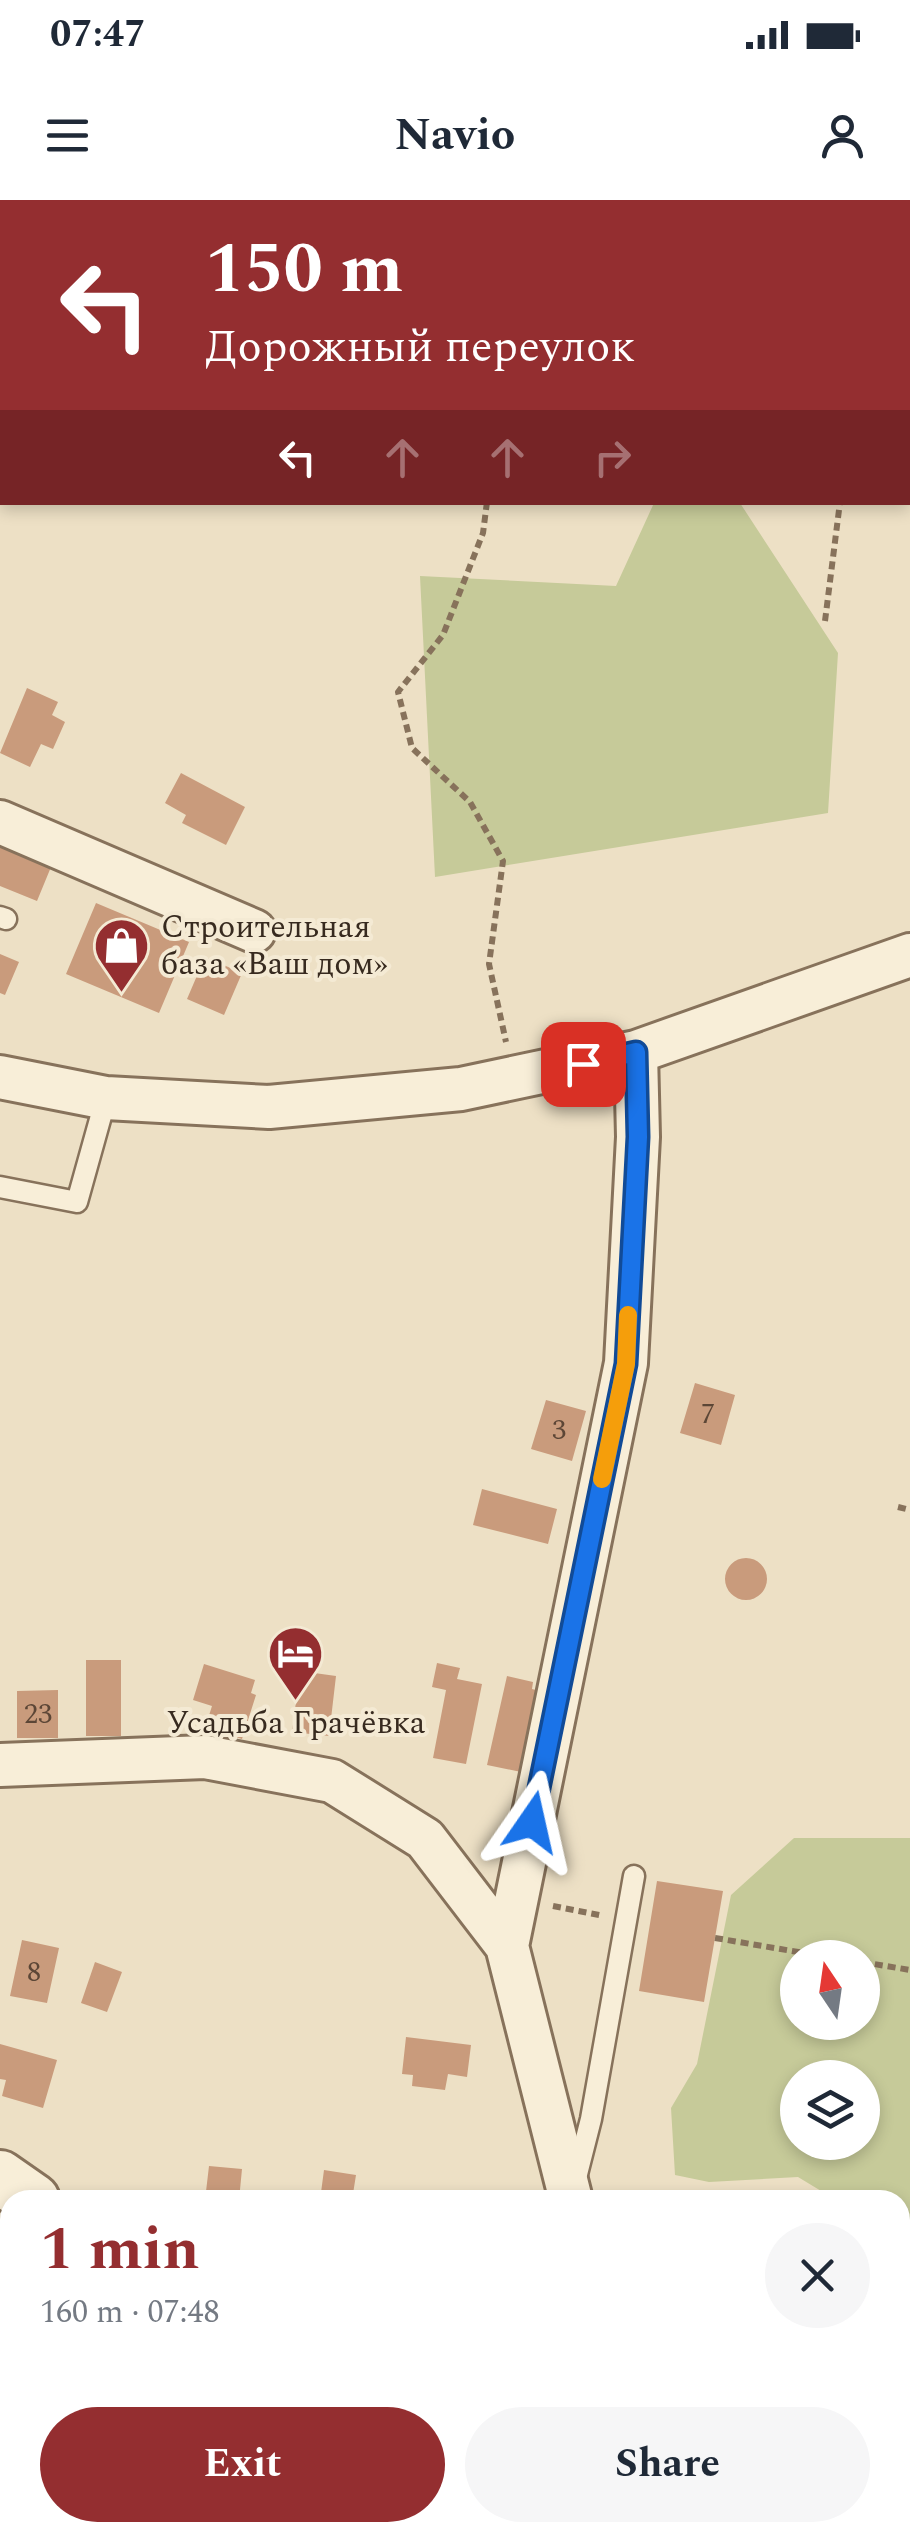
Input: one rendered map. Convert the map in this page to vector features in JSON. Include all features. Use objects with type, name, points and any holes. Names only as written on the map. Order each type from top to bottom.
[{"type":"street","points":[[0,822],[254,931]]},
{"type":"street","points":[[0,1077],[106,1098],[269,1106],[461,1089],[636,1052],[910,956]]},
{"type":"street","points":[[507,1946],[626,1364],[638,1137],[636,1052]]},
{"type":"street","points":[[0,1765],[205,1757],[332,1781],[426,1839],[507,1946],[569,2190]]},
{"type":"lane","points":[[0,1187],[77,1202],[106,1098]]},
{"type":"lane","points":[[573,2190],[591,2119],[634,1876]]},
{"type":"path","points":[[487,505],[483,533],[443,635],[398,692],[412,748],[470,802],[503,862],[489,964],[514,1078]]},
{"type":"path","points":[[824,621],[840,505]]},
{"type":"path","points":[[898,1507],[910,1510]]},
{"type":"path","points":[[546,1905],[625,1920]]},
{"type":"path","points":[[715,1938],[780,1949]]},
{"type":"path","points":[[880,1965],[910,1970]]},
{"type":"green space","points":[[653,505],[741,505],[838,653],[828,813],[435,877],[420,576],[616,586]]},
{"type":"green space","points":[[794,1838],[910,1838],[910,2190],[819,2190],[798,2177],[709,2182],[675,2175],[671,2108],[697,2064],[731,1895]]},
{"type":"building","points":[[27,688],[58,702],[52,715],[65,722],[53,749],[41,744],[30,767],[0,753]]},
{"type":"building","points":[[181,773],[245,807],[226,845],[182,823],[186,815],[165,803]]},
{"type":"building","points":[[0,846],[51,867],[37,901],[0,886]]},
{"type":"building","points":[[96,903],[189,942],[159,1013],[66,974]]},
{"type":"building","points":[[0,954],[19,962],[5,995],[0,993]]},
{"type":"building","points":[[205,957],[242,973],[224,1015],[187,999]]},
{"type":"building","points":[[695,1383],[735,1395],[721,1445],[680,1433]]},
{"type":"building","points":[[546,1400],[586,1411],[572,1461],[531,1449]]},
{"type":"building","points":[[482,1489],[557,1509],[548,1544],[473,1525]]},
{"type":"building","points":[[746,1558],[761,1564],[767,1579],[761,1594],[746,1600],[731,1594],[725,1579],[731,1564]]},
{"type":"building","points":[[86,1660],[121,1660],[121,1736],[86,1736]]},
{"type":"building","points":[[437,1663],[460,1668],[457,1679],[482,1684],[466,1764],[433,1758],[446,1690],[432,1687]]},
{"type":"building","points":[[204,1664],[255,1680],[251,1693],[256,1695],[242,1739],[205,1728],[212,1706],[193,1700]]},
{"type":"building","points":[[300,1671],[336,1676],[329,1736],[292,1732]]},
{"type":"building","points":[[507,1676],[533,1682],[532,1689],[543,1692],[526,1773],[487,1765]]},
{"type":"building","points":[[58,1690],[58,1738],[17,1738],[17,1691]]},
{"type":"building","points":[[657,1881],[723,1891],[704,2002],[639,1991]]},
{"type":"building","points":[[22,1940],[59,1948],[47,2003],[10,1996]]},
{"type":"building","points":[[95,1962],[122,1972],[107,2012],[81,2003]]},
{"type":"building","points":[[406,2037],[471,2045],[467,2077],[448,2074],[445,2090],[412,2086],[413,2075],[402,2074]]},
{"type":"building","points":[[0,2044],[57,2060],[43,2108],[2,2096],[6,2080],[0,2079]]},
{"type":"building","points":[[209,2166],[242,2169],[240,2190],[206,2190]]},
{"type":"building","points":[[324,2170],[356,2175],[354,2190],[321,2190]]},
{"type":"slow traffic","points":[[602,1479],[626,1364],[628,1315]]},
{"type":"place","name":"Строительная база «Ваш дом»","points":[[122,994]]},
{"type":"place","name":"Усадьба Грачёвка","points":[[296,1703]]},
{"type":"route","points":[[532,1822],[626,1364],[638,1137],[636,1052],[583,1064]]}]
